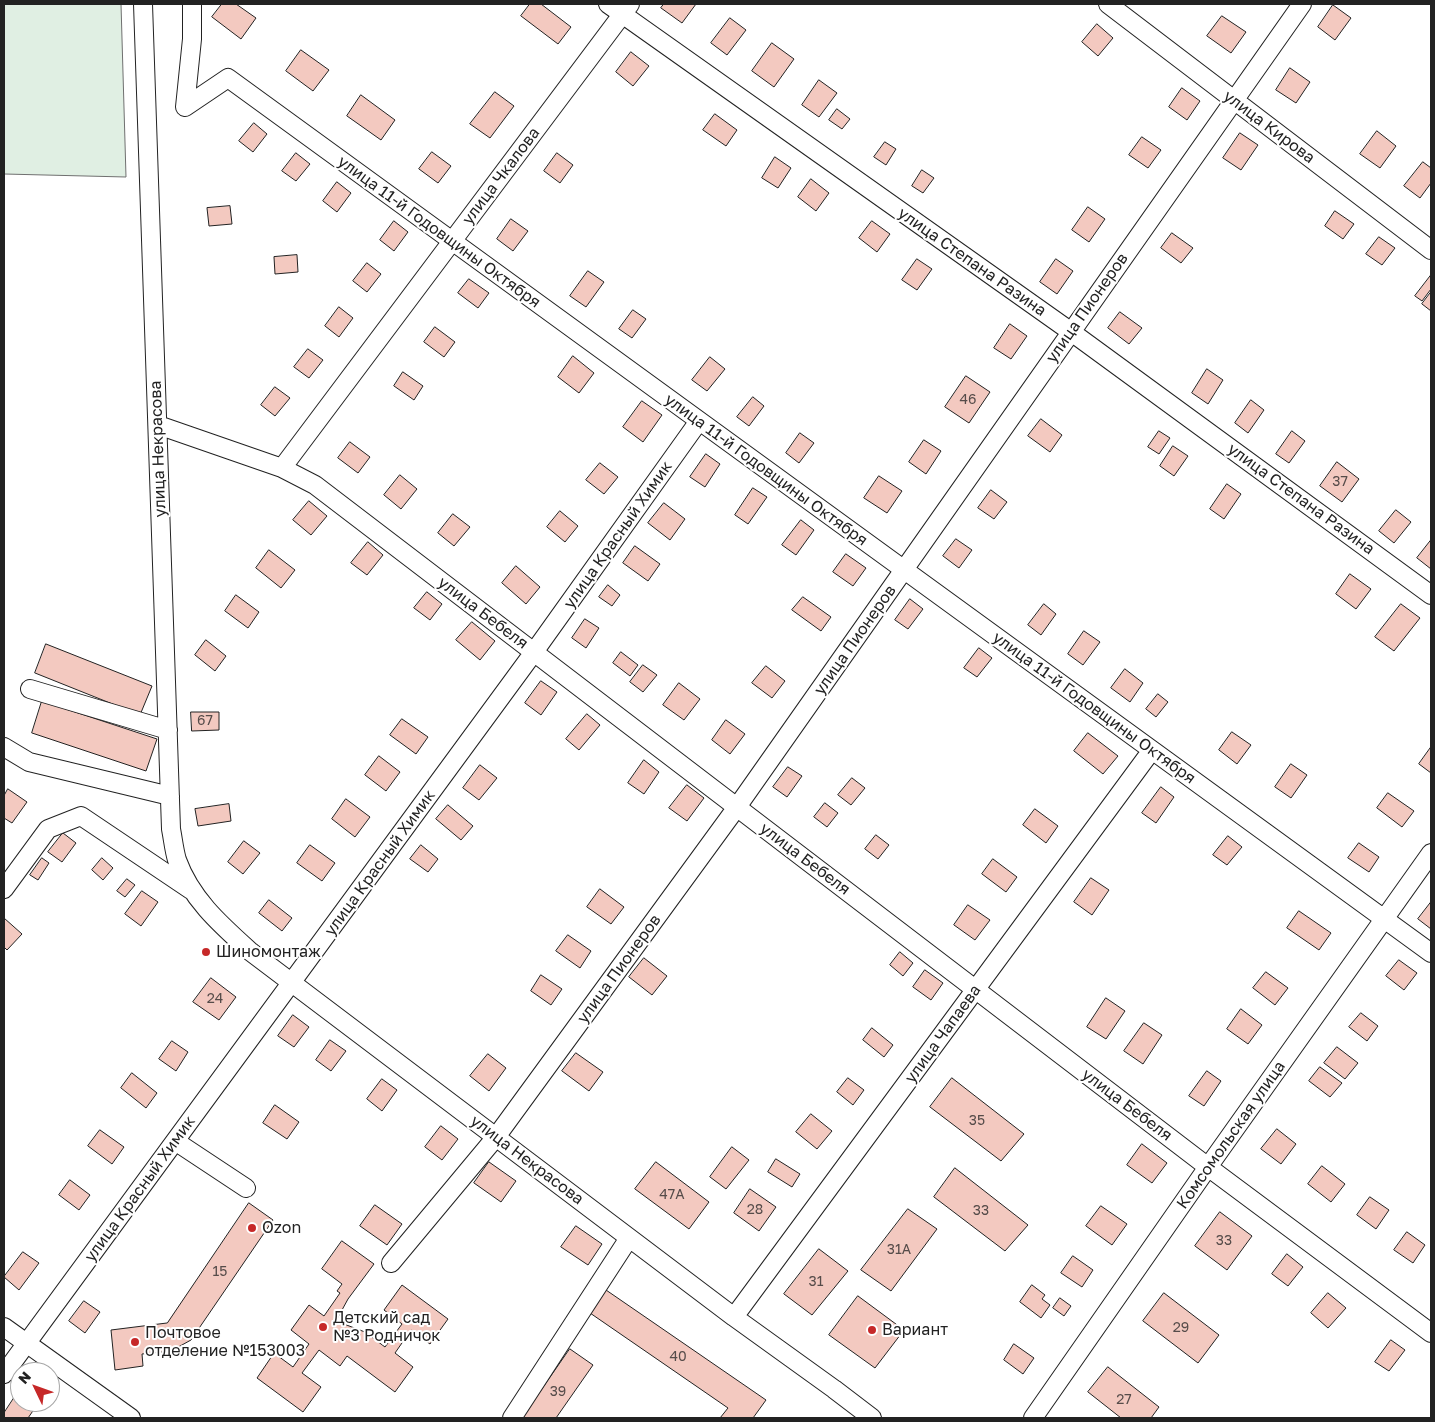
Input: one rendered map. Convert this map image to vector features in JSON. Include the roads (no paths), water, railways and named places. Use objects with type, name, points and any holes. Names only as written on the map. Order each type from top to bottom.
[{"type":"street","name":"улица Некрасова","points":[[144,4],[170,796],[172,829],[177,859],[192,891],[216,920],[251,952],[734,1317],[872,1418]]},
{"type":"street","points":[[191,11],[202,4]]},
{"type":"street","name":"улица Степана Разина","points":[[608,4],[626,9],[1431,594]]},
{"type":"street","name":"улица Кирова","points":[[1108,4],[1431,250]]},
{"type":"street","name":"улица Пионеров","points":[[391,1263],[496,1137],[737,807],[1070,331],[1302,4]]},
{"type":"street","name":"улица Чкалова","points":[[282,468],[626,9]]},
{"type":"street","name":"улица 11-й Годовщины Октября","points":[[191,11],[192,40],[185,107],[228,78],[1431,953]]},
{"type":"street","name":"улица Красный Химик","points":[[4,1374],[534,652],[699,421]]},
{"type":"street","name":"улица Бебеля","points":[[158,425],[282,468],[315,485],[1208,1167],[1431,1334]]},
{"type":"street","points":[[30,689],[168,730]]},
{"type":"street","points":[[4,747],[29,762],[170,796]]},
{"type":"street","name":"улица Чапаева","points":[[734,1317],[1152,750]]},
{"type":"street","name":"улица Некрасова","points":[[4,889],[48,829],[81,816],[192,891]]},
{"type":"street","name":"Комсомольская улица","points":[[1033,1418],[1431,853]]},
{"type":"street","points":[[175,1141],[246,1188]]},
{"type":"street","points":[[512,1418],[629,1238]]},
{"type":"street","points":[[4,1327],[130,1418]]},
{"type":"place","name":"Шиномонтаж","points":[[206,952]]},
{"type":"place","name":"Ozon","points":[[252,1228]]},
{"type":"place","name":"Детский сад №3 Родничок","points":[[323,1327]]},
{"type":"place","name":"Вариант","points":[[872,1330]]},
{"type":"place","name":"Почтовое отделение №153003","points":[[135,1342]]}]
